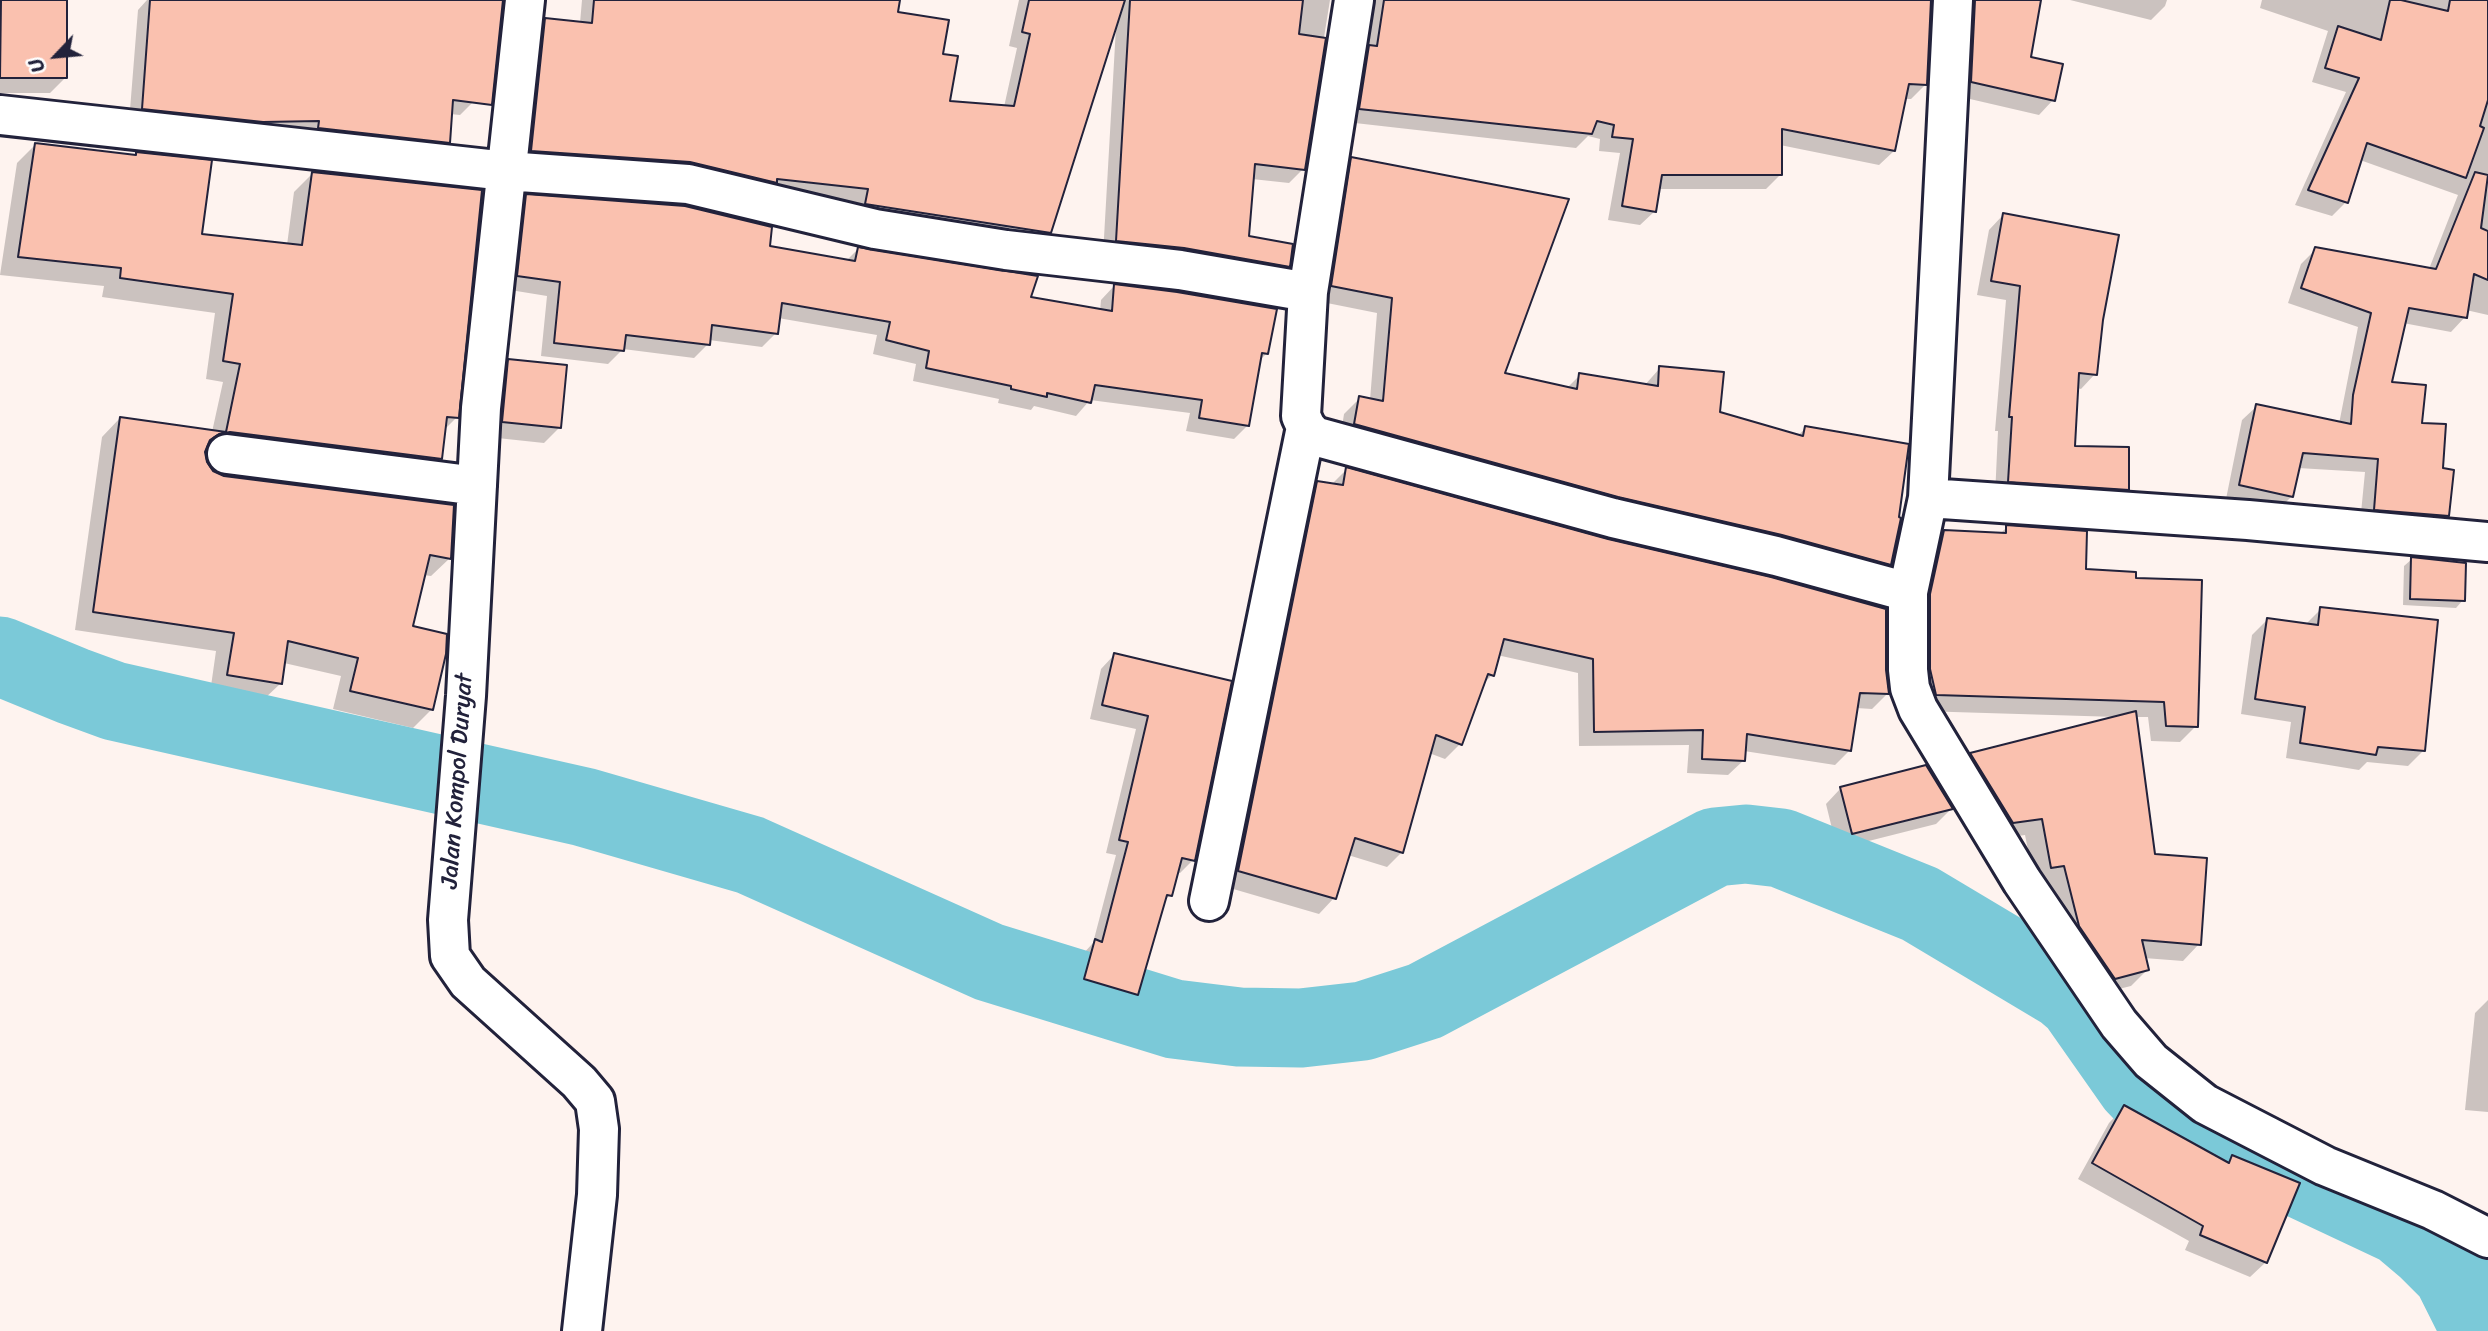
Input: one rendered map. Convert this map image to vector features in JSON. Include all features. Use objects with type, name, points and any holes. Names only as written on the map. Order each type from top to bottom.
[{"type":"street","name":"Jalan Kompol Duryat","points":[[525,0],[481,408],[466,696],[448,920],[450,956],[468,982],[579,1082],[595,1101],[599,1129],[597,1195],[582,1331]]},
{"type":"street","points":[[1354,0],[1308,292],[1301,416],[1314,436],[1613,518],[1776,556],[1908,592]]},
{"type":"street","points":[[1953,0],[1928,498],[1908,592],[1908,670],[1910,688],[1918,709],[2022,881],[2119,1024],[2151,1061],[2205,1104],[2325,1166],[2434,1210],[2488,1238]]},
{"type":"street","points":[[0,115],[506,171],[688,184],[876,229],[1006,250],[1180,270],[1308,292]]},
{"type":"street","points":[[1209,901],[1306,427]]},
{"type":"street","points":[[227,454],[477,486]]},
{"type":"street","points":[[1928,498],[2248,520],[2488,542]]},
{"type":"building","points":[[1,0],[67,0],[67,78],[0,78]]},
{"type":"building","points":[[150,0],[503,0],[492,105],[453,100],[450,143],[318,128],[319,121],[263,122],[142,109]]},
{"type":"building","points":[[594,0],[900,0],[898,12],[949,20],[943,54],[958,56],[950,101],[1014,106],[1030,34],[1022,32],[1029,0],[1125,0],[1051,233],[865,204],[868,189],[777,179],[777,183],[690,162],[531,151],[545,18],[592,23]]},
{"type":"building","points":[[1130,0],[1303,0],[1299,34],[1326,38],[1305,170],[1255,164],[1249,236],[1293,244],[1290,267],[1184,248],[1116,241]]},
{"type":"building","points":[[1384,0],[1931,0],[1927,85],[1909,84],[1895,151],[1782,129],[1782,175],[1662,175],[1656,212],[1622,206],[1633,139],[1612,137],[1614,125],[1597,121],[1592,134],[1359,109],[1369,45],[1377,46]]},
{"type":"building","points":[[1975,0],[2041,0],[2031,57],[2063,64],[2055,101],[1971,82]]},
{"type":"building","points":[[2390,0],[2448,11],[2450,0],[2488,0],[2488,100],[2480,126],[2484,128],[2466,178],[2367,143],[2348,203],[2308,190],[2359,78],[2325,68],[2338,26],[2381,40]]},
{"type":"building","points":[[35,143],[136,155],[136,152],[212,160],[202,234],[302,245],[312,172],[482,190],[459,418],[447,417],[442,459],[230,432],[219,434],[210,440],[205,452],[213,471],[224,476],[454,505],[451,559],[430,555],[413,626],[447,634],[446,654],[433,710],[350,691],[358,658],[288,641],[282,684],[227,675],[234,633],[93,612],[120,417],[226,432],[240,364],[223,361],[233,294],[120,278],[121,268],[18,257]]},
{"type":"building","points":[[1351,157],[1569,199],[1505,373],[1577,389],[1579,373],[1658,386],[1659,366],[1724,372],[1720,412],[1803,436],[1805,426],[1909,444],[1901,518],[1891,565],[1782,535],[1618,497],[1354,424],[1359,396],[1383,401],[1392,298],[1331,286]]},
{"type":"building","points":[[2475,172],[2488,175],[2481,228],[2488,231],[2488,280],[2474,274],[2467,318],[2409,308],[2392,382],[2426,385],[2422,423],[2446,424],[2443,468],[2454,470],[2449,516],[2374,510],[2378,459],[2303,453],[2293,497],[2239,485],[2256,404],[2351,424],[2353,395],[2371,313],[2301,288],[2315,247],[2436,269]]},
{"type":"building","points":[[526,194],[685,206],[772,227],[770,246],[855,261],[858,247],[1038,276],[1031,297],[1112,311],[1114,284],[1277,309],[1268,354],[1262,353],[1249,426],[1199,418],[1202,400],[1095,385],[1091,403],[1047,393],[1047,397],[1011,389],[1011,386],[926,368],[929,351],[886,340],[890,322],[782,303],[778,334],[712,325],[710,345],[626,335],[624,351],[554,343],[560,282],[517,276]]},
{"type":"building","points":[[2003,213],[2119,235],[2103,320],[2097,375],[2079,373],[2075,446],[2129,447],[2129,490],[2008,482],[2012,417],[2009,417],[2020,286],[1991,281]]},
{"type":"building","points":[[508,359],[567,365],[561,428],[502,422]]},
{"type":"building","points":[[1346,467],[1608,539],[1771,577],[1886,609],[1886,670],[1889,694],[1860,693],[1851,751],[1747,734],[1745,761],[1702,759],[1703,730],[1594,732],[1593,659],[1504,639],[1494,676],[1488,674],[1462,745],[1436,735],[1403,853],[1355,838],[1336,899],[1238,871],[1317,481],[1343,485]]},
{"type":"building","points":[[2006,525],[2087,531],[2086,569],[2136,572],[2136,578],[2202,580],[2198,727],[2166,726],[2164,702],[1936,695],[1930,669],[1930,594],[1944,530],[2006,533]]},
{"type":"building","points":[[2411,557],[2466,563],[2465,601],[2410,599]]},
{"type":"building","points":[[2320,607],[2438,620],[2425,751],[2378,747],[2376,755],[2300,743],[2305,707],[2255,699],[2267,618],[2318,625]]},
{"type":"building","points":[[1114,653],[1232,681],[1195,861],[1182,858],[1172,896],[1167,895],[1138,995],[1084,979],[1095,939],[1102,942],[1128,842],[1119,840],[1148,716],[1102,705]]},
{"type":"building","points":[[2136,711],[2155,854],[2207,858],[2201,945],[2142,940],[2149,970],[2115,979],[2079,926],[2064,866],[2051,868],[2042,819],[2013,823],[1970,753]]},
{"type":"building","points":[[1926,765],[1953,809],[1852,834],[1840,787]]},
{"type":"building","points":[[2124,1105],[2229,1163],[2232,1155],[2300,1183],[2267,1263],[2200,1235],[2203,1226],[2092,1163]]},
{"type":"waterway","points":[[0,656],[114,701],[584,807],[750,855],[989,962],[1174,1019],[1239,1027],[1301,1028],[1363,1021],[1425,1001],[1715,847],[1746,844],[1781,848],[1920,904],[2064,990],[2077,1001],[2136,1085],[2159,1109],[2180,1122],[2401,1226],[2452,1273],[2481,1331]]}]
